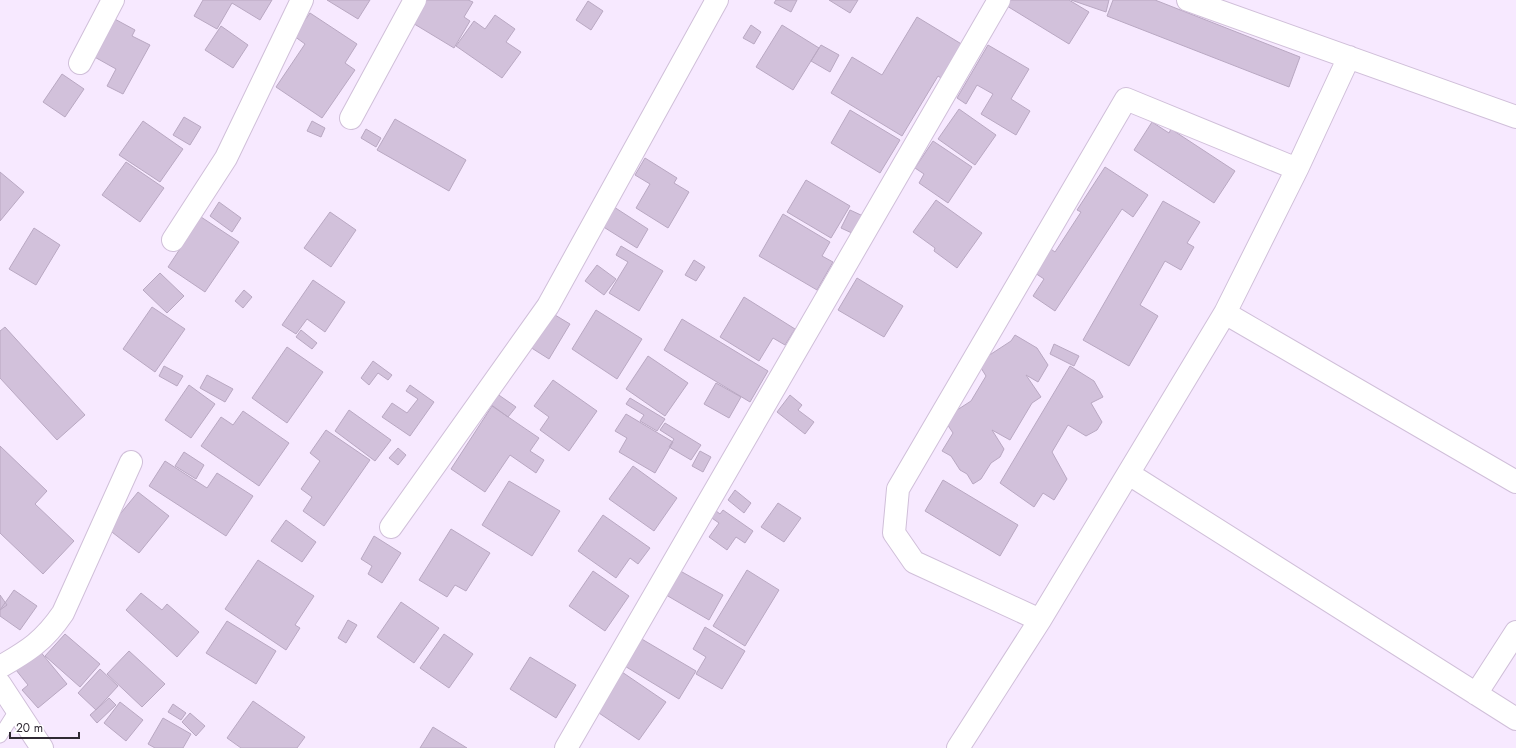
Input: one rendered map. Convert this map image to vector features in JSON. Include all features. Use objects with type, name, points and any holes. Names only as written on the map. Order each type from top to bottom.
[{"type":"street","points":[[80,63],[113,0]]},
{"type":"street","points":[[173,240],[226,158],[302,0]]},
{"type":"street","points":[[351,118],[415,0]]},
{"type":"street","points":[[391,527],[548,306],[717,0]]},
{"type":"street","points":[[566,748],[999,0]]},
{"type":"street","points":[[1188,0],[1516,117]]},
{"type":"street","points":[[958,748],[1040,620],[1226,313],[1297,169],[1349,57]]},
{"type":"street","points":[[1040,620],[914,562],[894,533],[898,488],[1126,99],[1297,169]]},
{"type":"street","points":[[1226,313],[1516,482]]},
{"type":"street","points":[[0,667],[33,648],[54,627],[63,613],[131,462]]},
{"type":"street","points":[[1129,474],[1516,719]]},
{"type":"street","points":[[1476,694],[1516,632]]},
{"type":"street","points":[[0,684],[42,748]]},
{"type":"lane","points":[[0,736],[17,709]]},
{"type":"building","points":[[203,0],[272,0],[260,20],[232,3],[217,29],[194,16]]},
{"type":"building","points":[[327,0],[370,0],[358,19]]},
{"type":"building","points":[[424,0],[468,0],[473,2],[464,17],[470,21],[454,48],[411,22]]},
{"type":"building","points":[[776,0],[797,0],[791,12],[774,3]]},
{"type":"building","points":[[829,0],[858,0],[850,13]]},
{"type":"building","points":[[1010,0],[1069,0],[1089,12],[1069,44],[1007,6]]},
{"type":"building","points":[[1071,0],[1109,0],[1106,12]]},
{"type":"building","points":[[1113,0],[1155,0],[1300,57],[1289,87],[1107,16]]},
{"type":"building","points":[[588,1],[603,11],[591,30],[576,20]]},
{"type":"building","points":[[310,13],[357,44],[345,63],[355,70],[322,118],[276,87],[305,44],[294,36]]},
{"type":"building","points":[[495,15],[515,29],[506,42],[521,52],[502,78],[456,46],[474,21],[485,29]]},
{"type":"building","points":[[111,17],[135,30],[132,36],[150,45],[123,94],[107,86],[116,69],[91,55]]},
{"type":"building","points":[[917,17],[968,48],[947,82],[938,76],[902,136],[831,93],[852,57],[882,75]]},
{"type":"building","points":[[751,25],[761,32],[754,44],[743,38]]},
{"type":"building","points":[[782,25],[819,48],[793,90],[756,67]]},
{"type":"building","points":[[221,26],[248,45],[233,68],[205,50]]},
{"type":"building","points":[[821,45],[839,55],[830,72],[811,61]]},
{"type":"building","points":[[988,45],[1029,69],[1011,99],[1030,111],[1016,135],[981,114],[993,94],[977,85],[966,104],[957,98]]},
{"type":"building","points":[[62,74],[84,89],[65,117],[43,102]]},
{"type":"building","points":[[959,109],[996,135],[975,165],[938,139]]},
{"type":"building","points":[[850,110],[900,140],[880,173],[831,143]]},
{"type":"building","points":[[184,117],[201,127],[190,145],[173,135]]},
{"type":"building","points":[[395,119],[466,160],[449,191],[377,150]]},
{"type":"building","points":[[143,121],[183,149],[160,182],[119,155]]},
{"type":"building","points":[[312,121],[325,128],[321,137],[307,131]]},
{"type":"building","points":[[1152,122],[1169,133],[1171,129],[1235,171],[1214,203],[1134,150]]},
{"type":"building","points":[[366,129],[381,138],[376,147],[361,138]]},
{"type":"building","points":[[933,141],[972,167],[948,203],[919,183],[924,174],[915,168]]},
{"type":"building","points":[[645,158],[677,178],[674,183],[689,192],[668,228],[636,208],[650,184],[635,175]]},
{"type":"building","points":[[126,162],[164,188],[140,222],[102,195]]},
{"type":"building","points":[[1105,167],[1148,195],[1133,217],[1122,209],[1055,311],[1033,296],[1044,279],[1032,271],[1048,247],[1055,252],[1081,212],[1077,210]]},
{"type":"building","points":[[0,172],[24,192],[0,221]]},
{"type":"building","points":[[806,180],[850,206],[831,238],[787,212]]},
{"type":"building","points":[[936,200],[982,233],[957,268],[934,251],[935,248],[913,232]]},
{"type":"building","points":[[1163,201],[1200,222],[1187,243],[1194,247],[1181,270],[1165,261],[1140,305],[1158,316],[1129,366],[1083,340]]},
{"type":"building","points":[[219,202],[241,218],[232,232],[210,216]]},
{"type":"building","points":[[614,207],[648,229],[637,248],[602,226]]},
{"type":"building","points":[[850,210],[863,216],[854,234],[841,228]]},
{"type":"building","points":[[330,212],[356,230],[331,267],[304,248]]},
{"type":"building","points":[[783,214],[830,242],[822,256],[833,262],[817,290],[759,256]]},
{"type":"building","points":[[201,217],[239,242],[205,292],[168,267]]},
{"type":"building","points":[[34,228],[60,245],[36,285],[9,269]]},
{"type":"building","points":[[621,246],[663,271],[639,311],[609,293],[628,262],[616,255]]},
{"type":"building","points":[[694,260],[705,267],[696,281],[685,275]]},
{"type":"building","points":[[597,265],[616,279],[604,295],[585,281]]},
{"type":"building","points":[[160,273],[184,296],[167,313],[143,290]]},
{"type":"building","points":[[857,278],[903,306],[884,337],[838,310]]},
{"type":"building","points":[[313,280],[345,302],[325,332],[307,319],[296,334],[282,325]]},
{"type":"building","points":[[244,290],[252,297],[243,308],[235,301]]},
{"type":"building","points":[[744,297],[795,329],[785,345],[773,338],[759,361],[720,337]]},
{"type":"building","points":[[152,307],[185,329],[155,372],[123,349]]},
{"type":"building","points":[[596,310],[642,339],[617,379],[572,349]]},
{"type":"building","points":[[550,312],[570,324],[549,359],[530,347]]},
{"type":"building","points":[[682,319],[768,371],[750,402],[664,350]]},
{"type":"building","points":[[5,327],[85,415],[57,440],[0,378],[0,331]]},
{"type":"building","points":[[301,330],[317,343],[312,349],[296,337]]},
{"type":"building","points":[[1015,335],[1037,348],[1048,365],[1038,382],[1026,375],[1041,397],[1032,403],[1010,440],[992,430],[1004,449],[1000,457],[991,463],[981,479],[973,484],[967,474],[960,470],[951,456],[942,451],[953,433],[947,424],[954,412],[971,401],[986,376],[981,368],[988,356],[1011,341]]},
{"type":"building","points":[[1054,344],[1079,356],[1074,366],[1050,354]]},
{"type":"building","points":[[287,347],[323,372],[287,423],[252,398]]},
{"type":"building","points":[[648,356],[688,383],[665,416],[626,389]]},
{"type":"building","points":[[373,361],[392,375],[388,380],[378,373],[369,385],[361,378]]},
{"type":"building","points":[[164,366],[183,376],[177,386],[159,376]]},
{"type":"building","points":[[1070,366],[1094,381],[1103,397],[1091,403],[1102,422],[1097,430],[1086,436],[1068,425],[1052,452],[1067,479],[1054,500],[1043,493],[1034,507],[1000,483]]},
{"type":"building","points":[[207,375],[233,389],[225,402],[200,388]]},
{"type":"building","points":[[553,380],[597,411],[569,451],[540,430],[549,417],[534,406]]},
{"type":"building","points":[[716,383],[741,397],[729,418],[704,404]]},
{"type":"building","points":[[189,385],[215,404],[191,438],[165,420]]},
{"type":"building","points":[[410,385],[434,402],[410,436],[382,417],[392,403],[407,413],[418,399],[406,391]]},
{"type":"building","points":[[493,391],[516,407],[508,417],[486,401]]},
{"type":"building","points":[[790,395],[802,405],[798,410],[814,422],[805,434],[777,412]]},
{"type":"building","points":[[630,398],[665,419],[657,431],[640,421],[644,415],[626,404]]},
{"type":"building","points":[[492,406],[539,438],[530,451],[544,460],[536,473],[510,455],[485,492],[451,469]]},
{"type":"building","points":[[349,410],[391,440],[375,461],[335,431]]},
{"type":"building","points":[[243,411],[289,443],[259,486],[201,446],[221,417],[233,425]]},
{"type":"building","points":[[626,414],[673,442],[655,473],[619,452],[627,438],[615,431]]},
{"type":"building","points":[[665,423],[701,445],[691,460],[669,447],[674,439],[660,430]]},
{"type":"building","points":[[326,430],[370,460],[324,526],[303,511],[312,497],[301,489],[320,461],[310,453]]},
{"type":"building","points":[[0,446],[47,491],[35,504],[74,541],[43,574],[0,533]]},
{"type":"building","points":[[398,448],[406,455],[398,465],[389,458]]},
{"type":"building","points":[[700,451],[711,457],[703,472],[692,466]]},
{"type":"building","points":[[184,452],[204,465],[196,479],[175,466]]},
{"type":"building","points":[[165,461],[207,488],[217,473],[253,496],[226,536],[149,486]]},
{"type":"building","points":[[633,466],[677,498],[654,531],[609,499]]},
{"type":"building","points":[[943,480],[1018,525],[1000,556],[925,511]]},
{"type":"building","points":[[509,481],[560,511],[532,556],[482,525]]},
{"type":"building","points":[[735,490],[751,503],[744,513],[728,500]]},
{"type":"building","points":[[138,492],[169,516],[139,553],[108,529]]},
{"type":"building","points":[[778,503],[801,518],[784,542],[761,527]]},
{"type":"building","points":[[711,507],[720,514],[723,510],[753,531],[745,543],[736,537],[727,550],[709,537],[719,523],[706,514]]},
{"type":"building","points":[[603,515],[650,548],[638,564],[630,558],[616,578],[578,551]]},
{"type":"building","points":[[286,520],[316,542],[302,562],[271,541]]},
{"type":"building","points":[[451,529],[490,553],[466,591],[455,585],[447,597],[419,580]]},
{"type":"building","points":[[374,536],[401,553],[382,583],[368,574],[372,566],[361,559]]},
{"type":"building","points":[[258,560],[314,596],[295,625],[300,628],[286,650],[225,609]]},
{"type":"building","points":[[675,568],[723,595],[709,620],[661,592]]},
{"type":"building","points":[[747,570],[779,590],[745,646],[713,626]]},
{"type":"building","points":[[593,571],[629,596],[605,631],[569,606]]},
{"type":"building","points":[[14,590],[37,606],[20,630],[0,616],[0,610]]},
{"type":"building","points":[[141,593],[162,610],[167,604],[199,632],[177,657],[126,610]]},
{"type":"building","points":[[0,595],[7,605],[0,610]]},
{"type":"building","points":[[401,602],[439,628],[414,663],[377,637]]},
{"type":"building","points":[[348,620],[357,625],[346,643],[338,638]]},
{"type":"building","points":[[227,621],[276,651],[256,684],[206,653]]},
{"type":"building","points":[[705,627],[745,651],[722,689],[696,674],[706,657],[693,649]]},
{"type":"building","points":[[65,634],[100,664],[80,687],[45,656]]},
{"type":"building","points":[[444,634],[473,654],[449,688],[420,668]]},
{"type":"building","points":[[640,638],[696,671],[679,699],[623,665]]},
{"type":"building","points":[[39,650],[67,684],[38,708],[22,690],[28,685],[16,670]]},
{"type":"building","points":[[129,651],[165,684],[142,707],[107,674]]},
{"type":"building","points":[[530,657],[576,685],[556,718],[510,689]]},
{"type":"building","points":[[100,669],[118,686],[96,710],[78,693]]},
{"type":"building","points":[[622,672],[666,702],[639,740],[596,711]]},
{"type":"building","points":[[109,698],[116,705],[97,723],[90,715]]},
{"type":"building","points":[[253,701],[305,737],[297,748],[241,748],[227,738]]},
{"type":"building","points":[[120,702],[143,720],[126,741],[104,723]]},
{"type":"building","points":[[173,704],[186,713],[181,720],[168,712]]},
{"type":"building","points":[[190,713],[205,726],[196,736],[182,722]]},
{"type":"building","points":[[163,718],[191,734],[183,748],[155,748],[148,744]]},
{"type":"building","points":[[433,727],[467,748],[420,748]]}]
